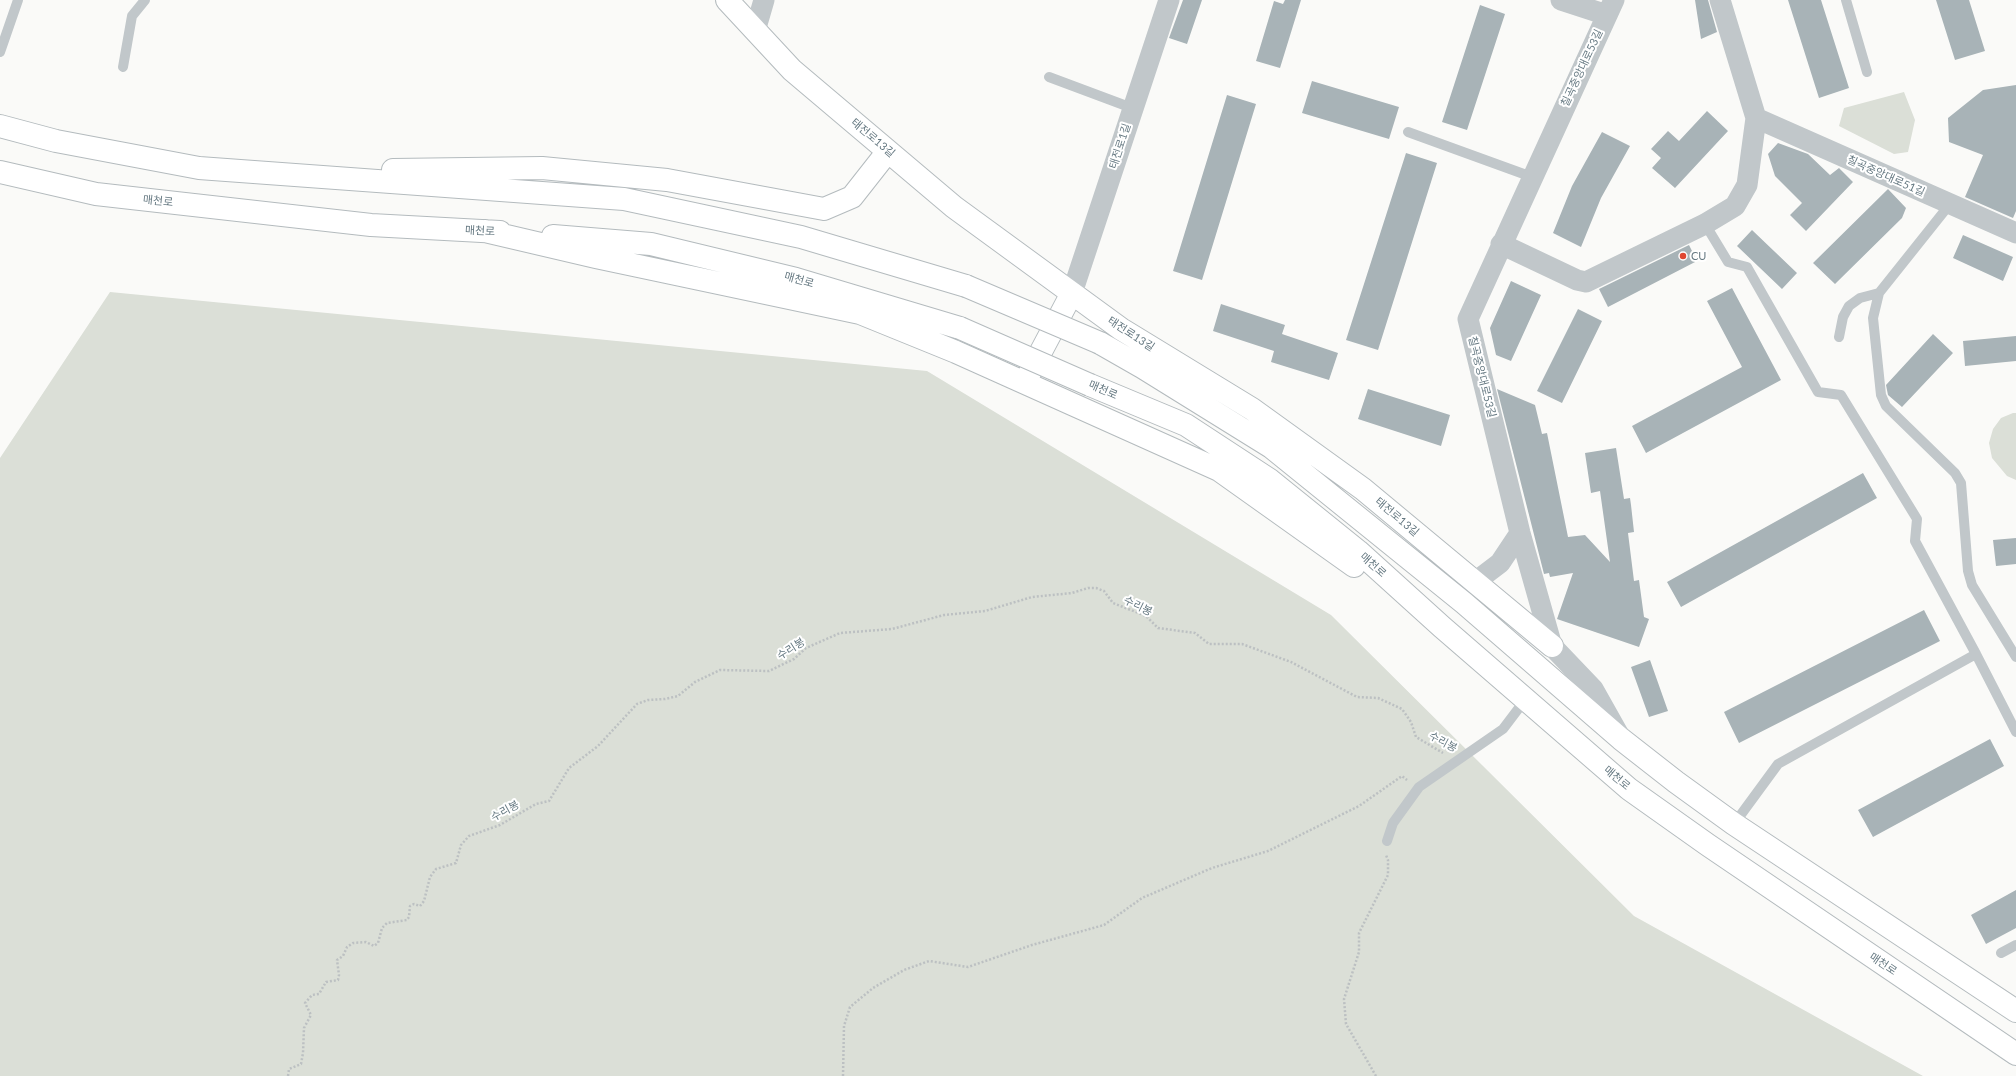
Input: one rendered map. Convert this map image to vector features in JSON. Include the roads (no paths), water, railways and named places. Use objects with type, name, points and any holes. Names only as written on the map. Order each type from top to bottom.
[{"type":"main road","name":"태전로13길","points":[[727,0],[754,31],[792,70],[954,207],[1121,329],[1252,409],[1363,489],[1552,646]]},
{"type":"main road","points":[[0,126],[56,141],[199,168],[624,199],[801,236],[966,286],[1100,344],[1142,367],[1271,447],[1464,603],[1621,739],[1734,824],[2016,1011]]},
{"type":"main road","points":[[326,178],[382,170],[542,168],[666,180],[824,209],[852,197],[885,156],[890,153]]},
{"type":"main road","name":"매천로","points":[[0,172],[96,194],[372,225],[485,231],[651,244],[796,279],[960,328],[1186,425],[1270,480],[1358,551],[1442,628],[1629,789],[1708,845],[2016,1054]]},
{"type":"main road","points":[[485,231],[596,257],[860,313],[956,352],[1024,384],[1219,470],[1442,628]]},
{"type":"main road","points":[[1024,384],[1072,293]]},
{"type":"street","points":[[754,31],[764,0]]},
{"type":"street","name":"태전로1길","points":[[1072,293],[1169,0]]},
{"type":"street","name":"칠곡중앙대로53길","points":[[1561,0],[1610,7],[1468,319],[1520,533],[1552,646],[1593,689],[1621,739]]},
{"type":"street","points":[[1501,244],[1577,280],[1586,282],[1705,224],[1736,206],[1748,185],[1756,118],[1720,0]]},
{"type":"street","name":"칠곡중앙대로51길","points":[[1756,118],[2016,234]]},
{"type":"street","points":[[1475,582],[1500,563],[1520,533]]},
{"type":"lane","points":[[0,52],[18,0]]},
{"type":"lane","points":[[123,67],[132,16],[145,0]]},
{"type":"lane","points":[[1846,0],[1867,72]]},
{"type":"lane","points":[[1049,77],[1132,108]]},
{"type":"lane","points":[[1408,132],[1532,177]]},
{"type":"lane","points":[[1950,204],[1879,292],[1873,318],[1881,395],[1886,406],[1955,473],[1961,483],[1968,571],[1972,585],[2016,657]]},
{"type":"lane","points":[[1705,224],[1728,262],[1746,267],[1818,392],[1841,395],[1917,519],[1915,541],[2016,732]]},
{"type":"lane","points":[[1838,337],[1843,317],[1849,306],[1860,298],[1879,292]]},
{"type":"lane","points":[[1734,824],[1778,764],[1976,654]]},
{"type":"lane","points":[[1387,842],[1393,823],[1419,787],[1503,729],[1525,700]]},
{"type":"lane","points":[[2001,953],[2016,945]]},
{"type":"place","name":"CU","points":[[1683,256]]}]
